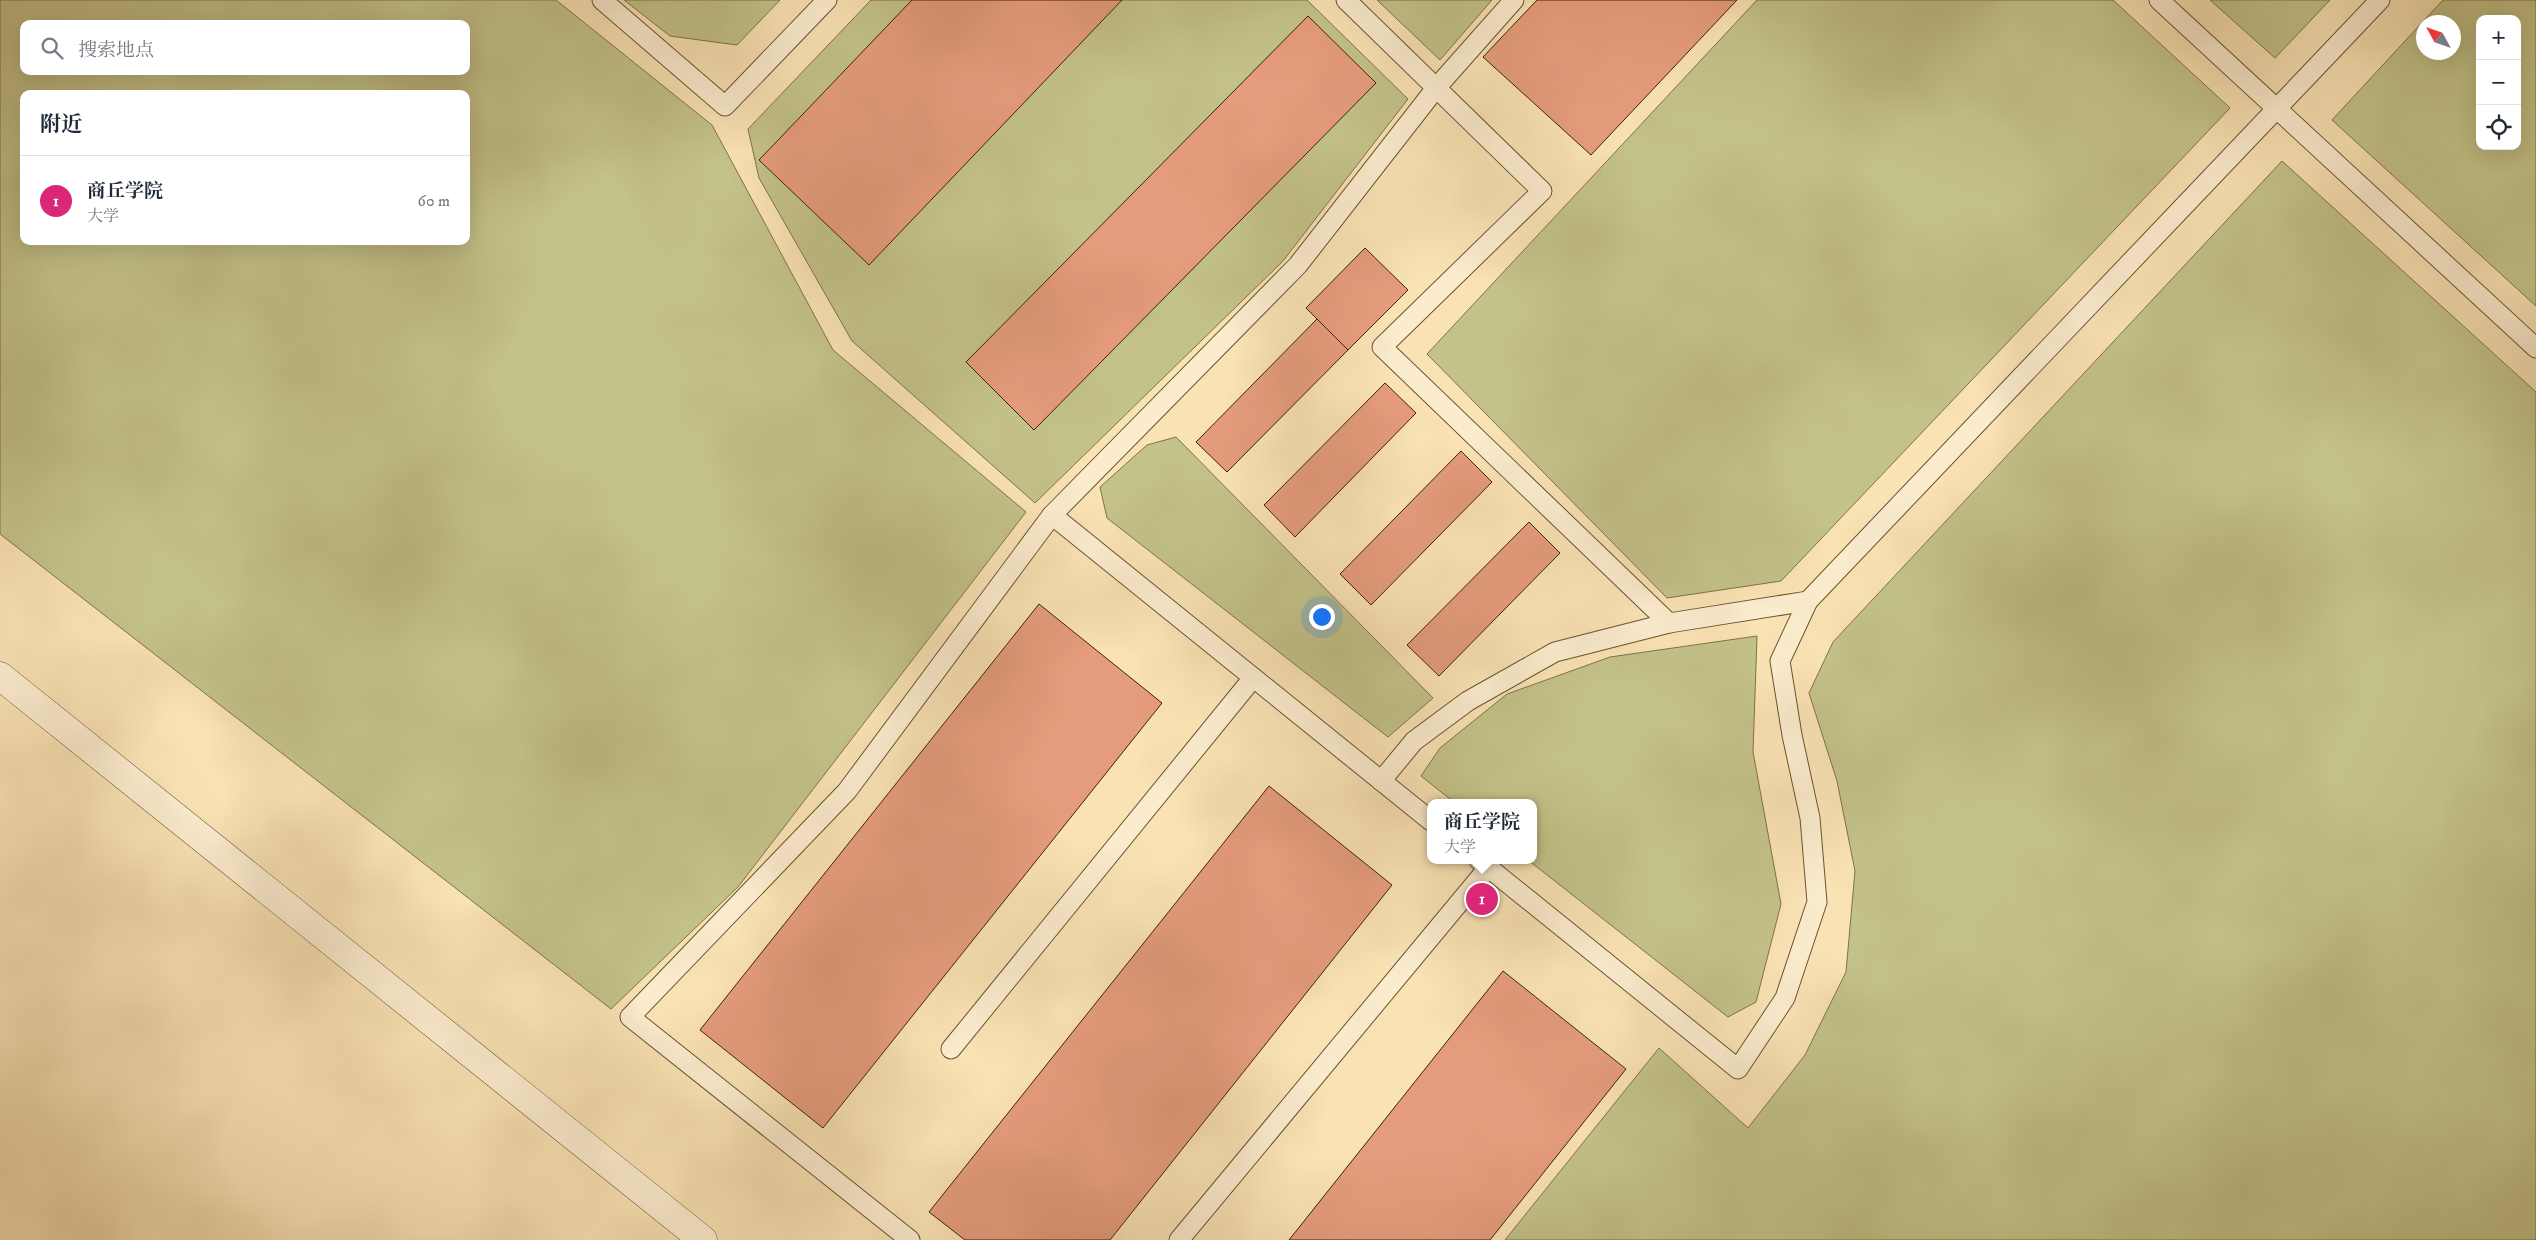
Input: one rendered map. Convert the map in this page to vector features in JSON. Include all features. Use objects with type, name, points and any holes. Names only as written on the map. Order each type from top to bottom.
[{"type":"street","points":[[0,676],[703,1240]]},
{"type":"lane","points":[[602,0],[726,106],[827,0]]},
{"type":"lane","points":[[1346,0],[1542,191],[1382,347],[1669,623]]},
{"type":"lane","points":[[910,1240],[630,1017],[847,791],[1052,516],[1298,264],[1436,88],[1514,0]]},
{"type":"lane","points":[[2159,0],[2536,348]]},
{"type":"lane","points":[[1179,1240],[1484,864],[1738,1069],[1785,998],[1817,902],[1810,818],[1792,735],[1780,661],[1808,601],[2380,0]]},
{"type":"lane","points":[[1052,516],[1427,818]]},
{"type":"lane","points":[[1380,780],[1414,741],[1468,701],[1555,652],[1669,623],[1808,601]]},
{"type":"lane","points":[[951,1049],[1253,678]]},
{"type":"shaded area","points":[[0,0],[556,0],[712,125],[833,350],[1026,512],[738,887],[611,1009],[0,534]]},
{"type":"shaded area","points":[[624,0],[780,0],[737,45],[670,36]]},
{"type":"shaded area","points":[[871,0],[1307,0],[1408,99],[1283,261],[1035,503],[852,341],[759,178],[748,129]]},
{"type":"shaded area","points":[[1377,0],[1492,0],[1440,60]]},
{"type":"shaded area","points":[[1757,0],[2113,0],[2230,108],[1781,581],[1667,598],[1427,354]]},
{"type":"shaded area","points":[[2210,0],[2330,0],[2275,58]]},
{"type":"shaded area","points":[[2443,0],[2536,0],[2536,306],[2332,120],[2416,29],[2416,60],[2461,60],[2461,15],[2429,15]]},
{"type":"shaded area","points":[[2282,161],[2536,392],[2536,1240],[1505,1240],[1659,1048],[1748,1128],[1805,1055],[1846,972],[1855,871],[1837,781],[1809,693],[1833,642]]},
{"type":"shaded area","points":[[1176,437],[1433,698],[1388,737],[1107,518],[1100,487],[1147,445]]},
{"type":"shaded area","points":[[1757,636],[1753,752],[1781,904],[1756,1002],[1728,1017],[1533,864],[1537,864],[1537,799],[1450,799],[1421,776],[1440,748],[1507,694],[1610,657]]},
{"type":"building","points":[[912,0],[1122,0],[869,265],[759,160]]},
{"type":"building","points":[[1537,0],[1737,0],[1591,155],[1483,57]]},
{"type":"building","points":[[1308,16],[1376,83],[1034,430],[966,362]]},
{"type":"building","points":[[1365,248],[1408,290],[1348,350],[1306,308]]},
{"type":"building","points":[[1317,319],[1348,350],[1227,472],[1196,442]]},
{"type":"building","points":[[1385,383],[1416,413],[1295,537],[1264,505]]},
{"type":"building","points":[[1461,451],[1492,482],[1371,605],[1340,574]]},
{"type":"building","points":[[1529,522],[1560,553],[1439,676],[1407,645]]},
{"type":"building","points":[[1039,604],[1162,703],[823,1128],[700,1030]]},
{"type":"building","points":[[1269,786],[1392,885],[1110,1240],[965,1240],[929,1212]]},
{"type":"building","points":[[1503,971],[1626,1069],[1490,1240],[1289,1240]]},
{"type":"place","name":"商丘学院","points":[[1482,899]]}]
